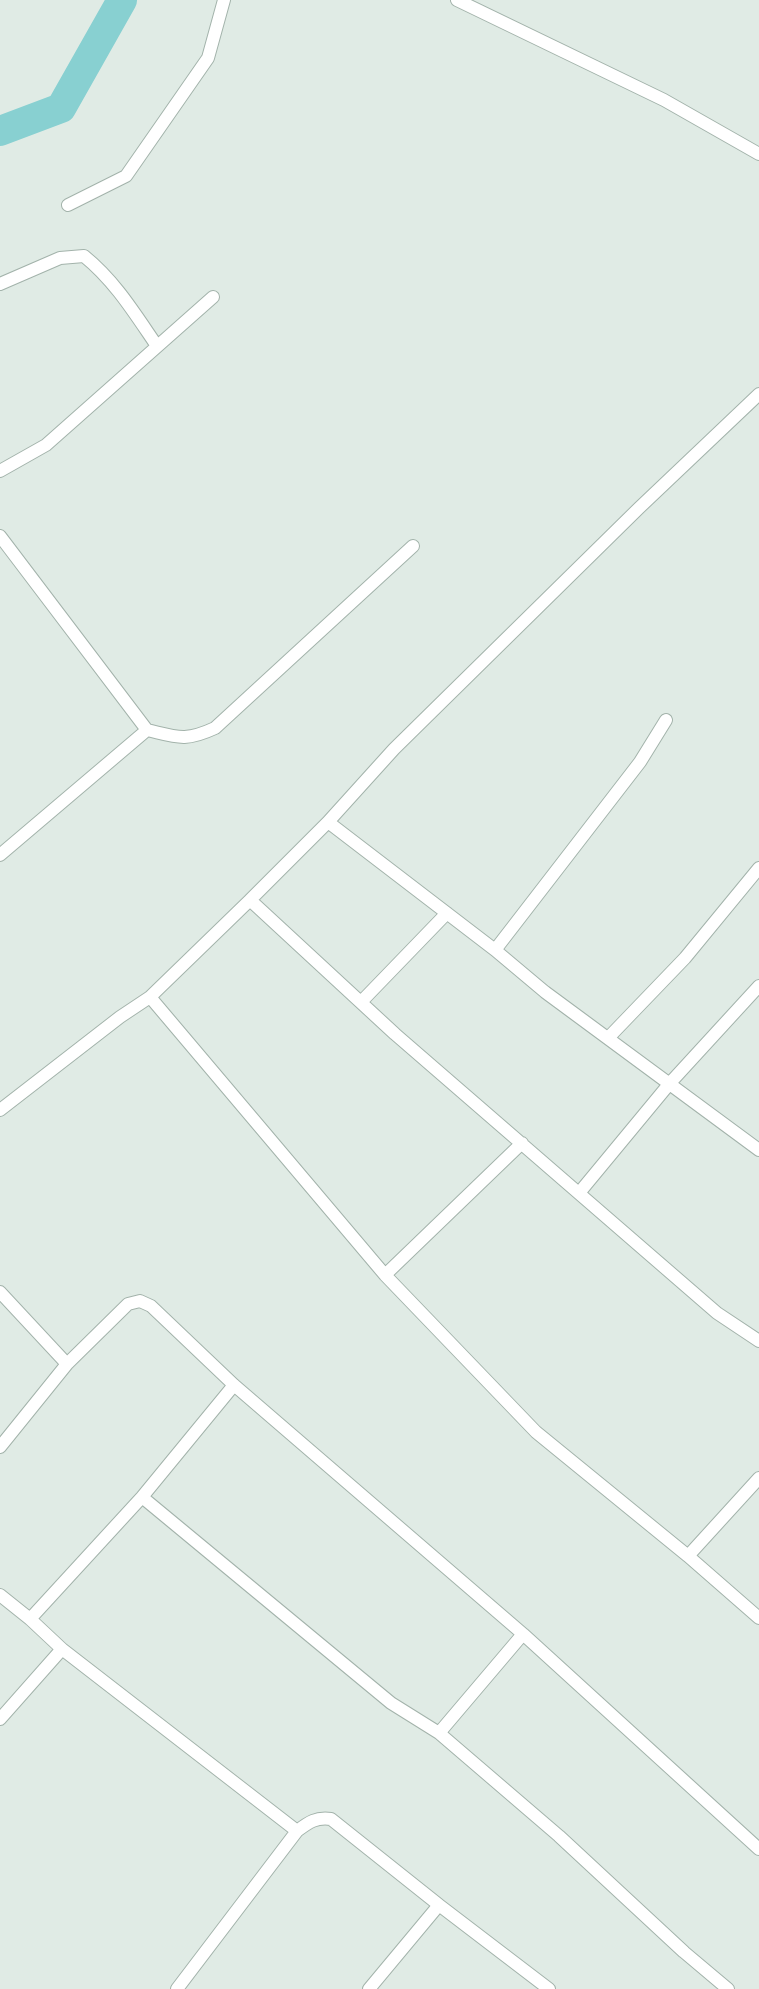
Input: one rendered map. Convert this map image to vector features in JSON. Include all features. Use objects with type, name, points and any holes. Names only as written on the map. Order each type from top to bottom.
[{"type":"street","points":[[68,205],[126,176],[208,58],[224,0]]},
{"type":"street","points":[[457,0],[664,100],[759,154]]},
{"type":"street","points":[[0,284],[60,258],[84,256],[114,285],[157,346]]},
{"type":"street","points":[[0,471],[46,444],[213,297]]},
{"type":"street","points":[[0,1110],[120,1017],[150,997],[328,822],[394,749],[639,508],[759,394]]},
{"type":"street","points":[[0,536],[147,730],[181,738],[198,736],[215,728],[412,546]]},
{"type":"street","points":[[495,950],[640,762],[666,720]]},
{"type":"street","points":[[0,855],[147,730]]},
{"type":"street","points":[[328,822],[495,950],[546,992],[609,1037],[759,1150]]},
{"type":"street","points":[[609,1037],[685,958],[759,868]]},
{"type":"street","points":[[250,900],[362,1002],[718,1313],[759,1341]]},
{"type":"street","points":[[362,1002],[447,913]]},
{"type":"street","points":[[580,1193],[670,1083],[759,986]]},
{"type":"street","points":[[150,997],[385,1275],[536,1432],[688,1556],[759,1618]]},
{"type":"street","points":[[385,1275],[522,1143]]},
{"type":"street","points":[[0,1292],[67,1364]]},
{"type":"street","points":[[0,1447],[67,1364],[128,1304],[140,1301],[151,1306],[234,1385],[523,1634],[759,1849]]},
{"type":"street","points":[[30,1619],[142,1497],[234,1385]]},
{"type":"street","points":[[688,1556],[759,1478]]},
{"type":"street","points":[[142,1497],[391,1703],[438,1734],[559,1836],[684,1952],[728,1989]]},
{"type":"street","points":[[0,1595],[30,1619],[62,1649],[297,1831]]},
{"type":"street","points":[[438,1734],[523,1634]]},
{"type":"street","points":[[0,1719],[62,1649]]},
{"type":"street","points":[[178,1989],[297,1831],[311,1820],[320,1818],[331,1819],[439,1905],[549,1989]]},
{"type":"street","points":[[369,1989],[439,1905]]},
{"type":"waterway","points":[[0,131],[61,108],[122,0]]}]
